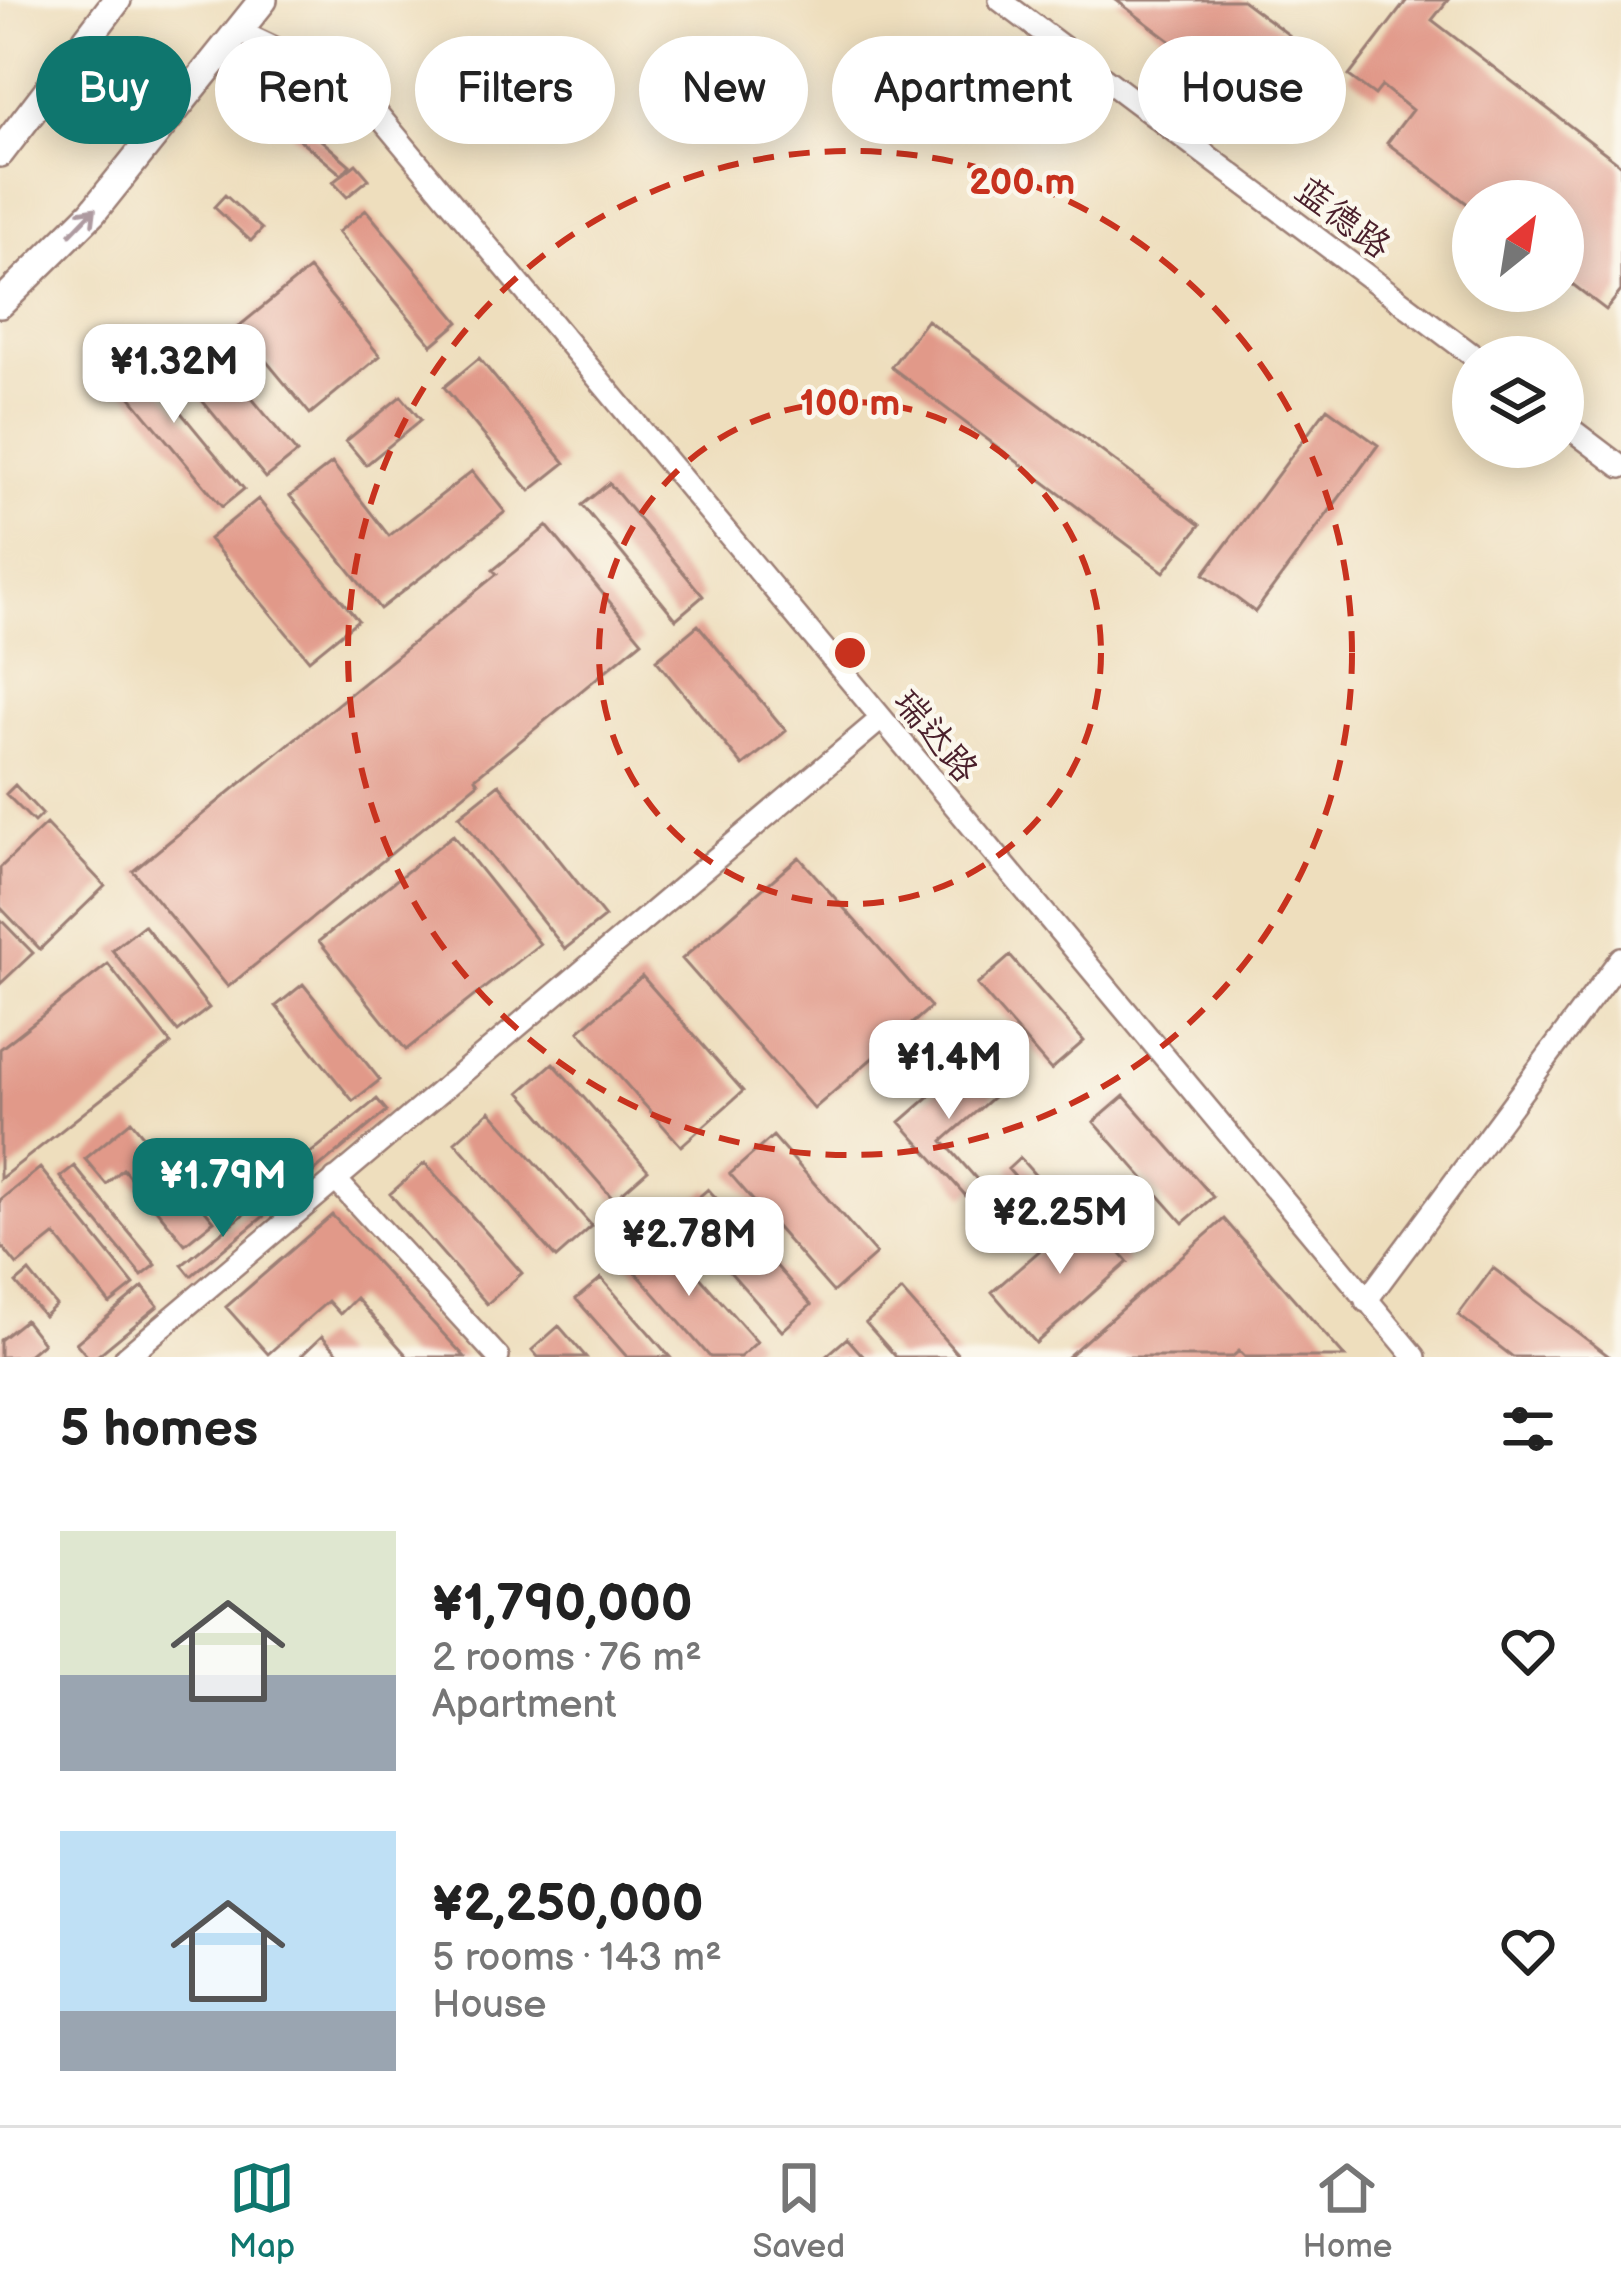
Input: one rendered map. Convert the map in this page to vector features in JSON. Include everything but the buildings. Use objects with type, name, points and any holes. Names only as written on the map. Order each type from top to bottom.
[{"type":"main road","points":[[0,152],[117,0]]},
{"type":"main road","points":[[0,304],[92,213],[263,0]]},
{"type":"street","name":"蓝德路","points":[[1000,0],[1452,340]]},
{"type":"street","name":"瑞达路","points":[[238,31],[324,71],[379,116],[1414,1357]]},
{"type":"street","points":[[1584,439],[1621,467]]},
{"type":"street","points":[[126,1357],[881,719]]},
{"type":"street","points":[[1366,1301],[1621,958]]},
{"type":"street","points":[[334,1180],[498,1357]]}]
